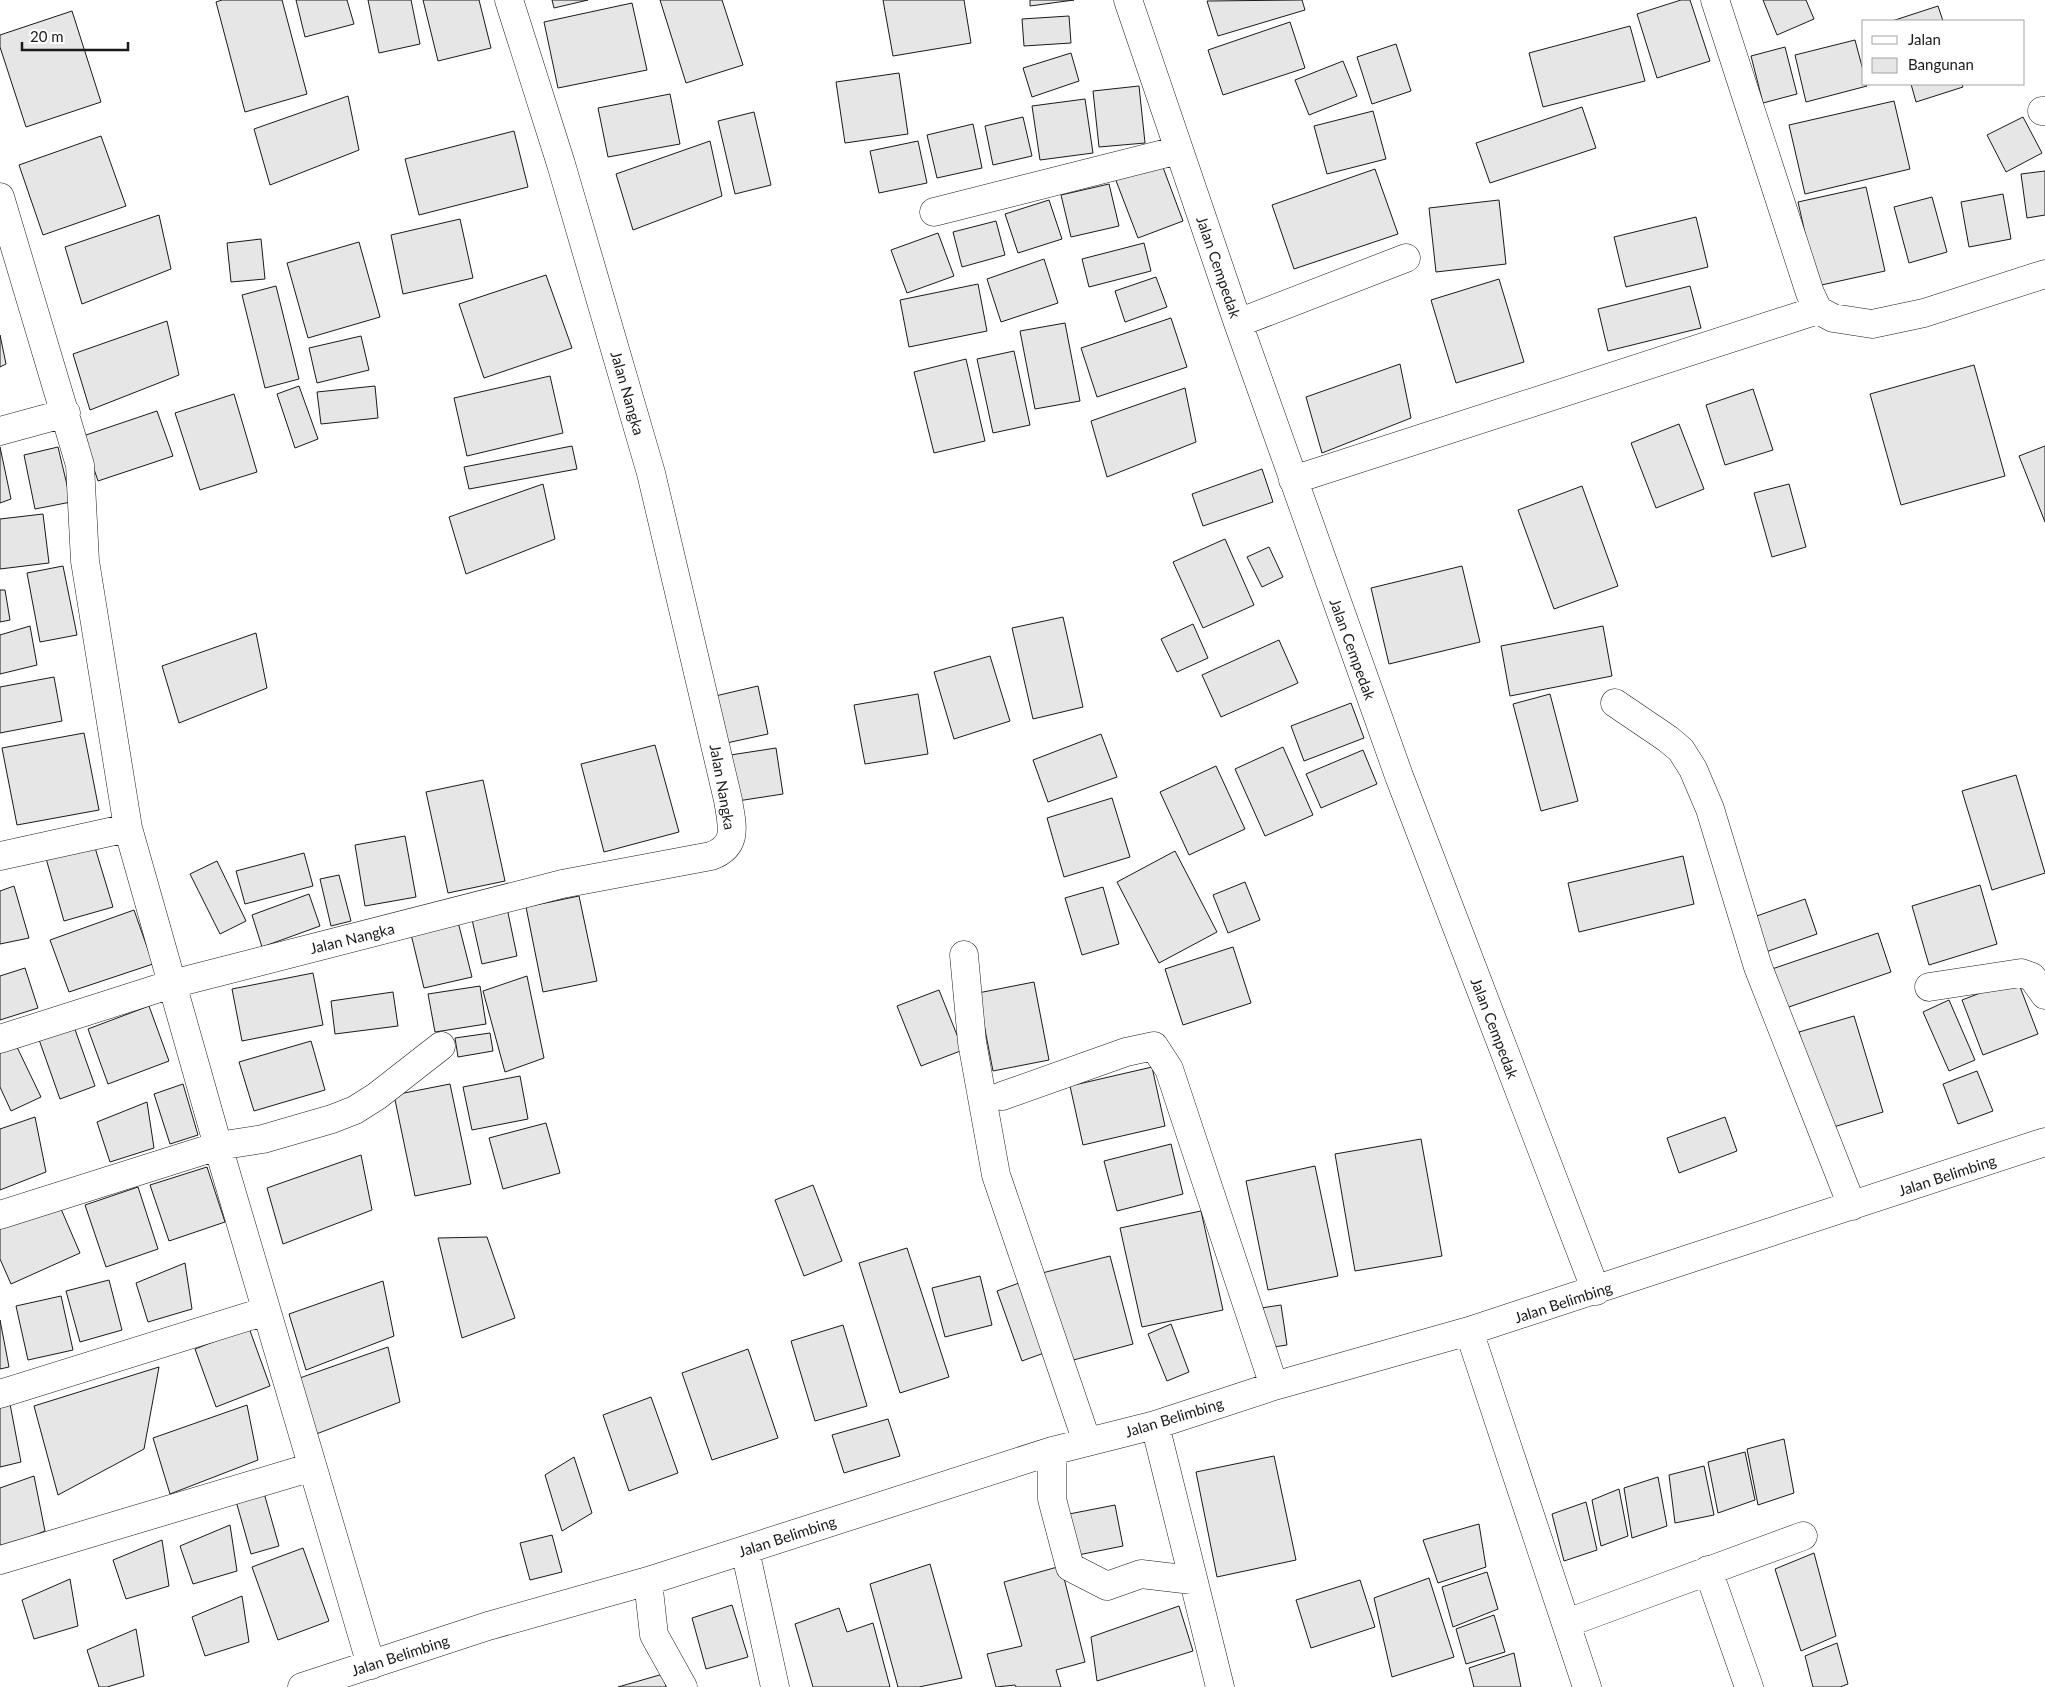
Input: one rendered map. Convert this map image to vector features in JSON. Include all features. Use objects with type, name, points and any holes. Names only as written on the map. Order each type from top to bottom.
[{"type":"street","name":"Jalan Nangka","points":[[0,1039],[172,984],[562,884],[711,856],[720,853],[729,845],[732,838],[731,818],[651,473],[560,164],[509,0]]},
{"type":"street","name":"Jalan Cempedak","points":[[1128,0],[1238,324],[1399,776],[1596,1291]]},
{"type":"street","points":[[1715,0],[1810,293],[1818,310],[1833,318],[1872,324],[1924,313],[2045,274]]},
{"type":"street","points":[[934,212],[1179,150]]},
{"type":"street","points":[[0,197],[80,465],[85,561],[128,828],[218,1146],[371,1665]]},
{"type":"street","points":[[1238,324],[1406,258]]},
{"type":"street","points":[[1293,480],[1818,310]]},
{"type":"street","points":[[0,431],[66,413]]},
{"type":"street","points":[[1615,703],[1668,738],[1681,750],[1693,769],[1710,809],[1758,967],[1852,1206]]},
{"type":"street","points":[[0,856],[128,828]]},
{"type":"street","points":[[964,955],[972,1042],[996,1175],[1087,1442]]},
{"type":"street","points":[[1929,987],[1972,981],[2012,972],[2032,977],[2045,995]]},
{"type":"street","points":[[0,1215],[218,1146],[263,1139],[355,1110],[377,1096],[441,1046]]},
{"type":"street","points":[[1002,1096],[1126,1052],[1154,1046],[1169,1069],[1274,1386]]},
{"type":"street","name":"Jalan Belimbing","points":[[302,1687],[488,1626],[648,1581],[1052,1451],[1155,1425],[1274,1386],[1469,1331],[1596,1291],[2045,1142]]},
{"type":"street","points":[[0,1394],[266,1311]]},
{"type":"street","points":[[1469,1331],[1587,1687]]},
{"type":"street","points":[[1155,1425],[1220,1687]]},
{"type":"street","points":[[1052,1451],[1052,1499],[1070,1567],[1107,1586],[1141,1574],[1192,1580]]},
{"type":"street","points":[[0,1560],[312,1467]]},
{"type":"street","points":[[1567,1623],[1803,1536]]},
{"type":"street","points":[[745,1550],[775,1687]]},
{"type":"street","points":[[1708,1570],[1749,1687]]},
{"type":"street","points":[[648,1581],[654,1635],[683,1687]]},
{"type":"building","points":[[222,0],[282,0],[307,94],[245,112],[216,2]]},
{"type":"building","points":[[296,0],[347,0],[354,24],[305,37]]},
{"type":"building","points":[[368,0],[411,0],[420,44],[379,53]]},
{"type":"building","points":[[423,0],[479,0],[491,48],[438,61]]},
{"type":"building","points":[[552,0],[588,0],[554,8]]},
{"type":"building","points":[[660,0],[722,0],[743,65],[686,83]]},
{"type":"building","points":[[883,0],[964,0],[971,43],[893,56]]},
{"type":"building","points":[[1030,0],[1074,0],[1030,6]]},
{"type":"building","points":[[1302,0],[1305,10],[1218,36],[1207,1]]},
{"type":"building","points":[[1681,0],[1690,0],[1710,61],[1657,78],[1637,14]]},
{"type":"building","points":[[1763,0],[1806,0],[1814,19],[1777,35]]},
{"type":"building","points":[[632,3],[647,70],[558,88],[544,22]]},
{"type":"building","points":[[1938,6],[1943,20],[1895,20]]},
{"type":"building","points":[[72,11],[101,102],[26,127],[0,47],[0,35]]},
{"type":"building","points":[[1069,16],[1071,43],[1024,46],[1022,19]]},
{"type":"building","points":[[1290,22],[1305,68],[1223,95],[1208,50]]},
{"type":"building","points":[[1630,26],[1645,81],[1543,107],[1529,53]]},
{"type":"building","points":[[1855,40],[1862,66],[1862,85],[1867,86],[1806,102],[1795,55]]},
{"type":"building","points":[[1396,44],[1411,91],[1372,104],[1357,57]]},
{"type":"building","points":[[1785,47],[1797,94],[1763,103],[1751,56]]},
{"type":"building","points":[[1071,53],[1079,81],[1032,97],[1023,68]]},
{"type":"building","points":[[1343,61],[1357,96],[1309,115],[1295,80]]},
{"type":"building","points":[[899,73],[908,134],[845,143],[836,82]]},
{"type":"building","points":[[1911,85],[1962,85],[1963,87],[1916,102]]},
{"type":"building","points":[[1139,86],[1145,143],[1099,147],[1093,91]]},
{"type":"building","points":[[670,94],[680,144],[608,157],[598,108]]},
{"type":"building","points":[[348,96],[359,150],[270,185],[254,129]]},
{"type":"building","points":[[1085,99],[1093,153],[1040,160],[1032,106]]},
{"type":"building","points":[[1894,101],[1910,169],[1805,194],[1789,125]]},
{"type":"building","points":[[1582,107],[1596,148],[1490,183],[1476,143]]},
{"type":"building","points":[[1373,111],[1386,159],[1327,174],[1314,126]]},
{"type":"building","points":[[754,112],[771,185],[735,194],[718,121]]},
{"type":"building","points":[[1023,117],[1032,156],[993,165],[985,126]]},
{"type":"building","points":[[2023,117],[2042,153],[2006,172],[1987,135]]},
{"type":"building","points":[[973,124],[982,168],[937,178],[927,135]]},
{"type":"building","points":[[514,131],[528,187],[419,215],[405,159]]},
{"type":"building","points":[[101,136],[126,206],[43,235],[19,165]]},
{"type":"building","points":[[710,141],[722,196],[633,230],[616,174]]},
{"type":"building","points":[[918,141],[927,183],[879,193],[870,151]]},
{"type":"building","points":[[1161,162],[1183,221],[1138,238],[1115,178]]},
{"type":"building","points":[[1375,169],[1398,234],[1294,269],[1272,205]]},
{"type":"building","points":[[2045,171],[2045,215],[2027,218],[2021,174]]},
{"type":"building","points":[[1109,184],[1119,226],[1071,237],[1061,195]]},
{"type":"building","points":[[1866,187],[1885,271],[1817,286],[1798,202]]},
{"type":"building","points":[[2003,194],[2011,239],[1969,247],[1961,202]]},
{"type":"building","points":[[1932,197],[1947,252],[1909,263],[1894,207]]},
{"type":"building","points":[[1049,200],[1062,239],[1018,253],[1005,214]]},
{"type":"building","points":[[1499,200],[1506,264],[1436,272],[1429,208]]},
{"type":"building","points":[[159,215],[171,269],[82,304],[65,247]]},
{"type":"building","points":[[1696,217],[1708,267],[1626,287],[1614,237]]},
{"type":"building","points":[[460,219],[473,278],[403,294],[391,235]]},
{"type":"building","points":[[996,221],[1005,255],[962,267],[953,232]]},
{"type":"building","points":[[938,233],[954,276],[907,293],[891,250]]},
{"type":"building","points":[[261,239],[265,279],[231,282],[227,243]]},
{"type":"building","points":[[359,242],[380,317],[308,338],[287,263]]},
{"type":"building","points":[[1144,243],[1151,271],[1089,287],[1082,259]]},
{"type":"building","points":[[1044,259],[1058,303],[1001,322],[987,279]]},
{"type":"building","points":[[546,275],[572,348],[484,378],[459,304]]},
{"type":"building","points":[[1156,277],[1167,307],[1125,322],[1115,291]]},
{"type":"building","points":[[1499,279],[1524,362],[1456,383],[1431,300]]},
{"type":"building","points":[[978,284],[987,331],[909,347],[900,300]]},
{"type":"building","points":[[276,286],[299,379],[265,388],[242,295]]},
{"type":"building","points":[[1690,286],[1701,328],[1608,351],[1598,309]]},
{"type":"building","points":[[1171,318],[1187,367],[1097,397],[1081,348]]},
{"type":"building","points":[[167,321],[179,375],[90,410],[73,354]]},
{"type":"building","points":[[1065,323],[1080,401],[1035,409],[1020,331]]},
{"type":"building","points":[[0,335],[6,364],[0,367]]},
{"type":"building","points":[[361,336],[369,370],[317,383],[309,348]]},
{"type":"building","points":[[1014,351],[1030,425],[993,433],[977,359]]},
{"type":"building","points":[[966,359],[985,441],[934,453],[914,372]]},
{"type":"building","points":[[1400,364],[1411,418],[1322,453],[1306,397]]},
{"type":"building","points":[[1974,365],[2005,476],[1901,505],[1870,394]]},
{"type":"building","points":[[550,376],[563,433],[467,456],[454,398]]},
{"type":"building","points":[[299,386],[318,439],[295,448],[277,394]]},
{"type":"building","points":[[375,386],[378,418],[321,424],[317,392]]},
{"type":"building","points":[[1185,388],[1196,442],[1107,477],[1091,421]]},
{"type":"building","points":[[1753,389],[1773,450],[1725,465],[1706,405]]},
{"type":"building","points":[[234,394],[257,472],[200,490],[175,413]]},
{"type":"building","points":[[157,411],[173,456],[98,481],[83,436]]},
{"type":"building","points":[[1679,424],[1704,489],[1656,508],[1631,443]]},
{"type":"building","points":[[572,446],[577,469],[469,489],[464,467]]},
{"type":"building","points":[[2045,446],[2045,522],[2019,456]]},
{"type":"building","points":[[0,447],[11,499],[0,503]]},
{"type":"building","points":[[58,447],[71,502],[35,509],[24,455]]},
{"type":"building","points":[[1262,469],[1273,502],[1203,526],[1192,494]]},
{"type":"building","points":[[543,484],[555,539],[466,574],[449,517]]},
{"type":"building","points":[[1789,484],[1806,547],[1772,557],[1754,493]]},
{"type":"building","points":[[1582,486],[1618,586],[1554,609],[1518,510]]},
{"type":"building","points":[[43,514],[49,563],[0,569],[0,519]]},
{"type":"building","points":[[1225,539],[1254,605],[1203,628],[1173,562]]},
{"type":"building","points":[[1269,547],[1283,577],[1262,587],[1247,557]]},
{"type":"building","points":[[63,566],[77,635],[40,642],[27,573]]},
{"type":"building","points":[[1462,566],[1480,642],[1389,664],[1371,588]]},
{"type":"building","points":[[0,590],[5,590],[10,620],[0,622]]},
{"type":"building","points":[[1063,617],[1083,707],[1033,719],[1012,628]]},
{"type":"building","points":[[1193,624],[1208,658],[1177,672],[1161,639]]},
{"type":"building","points":[[30,626],[37,665],[0,674],[0,635]]},
{"type":"building","points":[[1603,626],[1612,676],[1510,696],[1501,646]]},
{"type":"building","points":[[256,633],[267,688],[179,723],[162,666]]},
{"type":"building","points":[[1279,640],[1298,683],[1221,717],[1202,675]]},
{"type":"building","points":[[990,656],[1010,721],[954,739],[934,672]]},
{"type":"building","points":[[54,677],[62,721],[0,733],[0,687]]},
{"type":"building","points":[[758,686],[768,734],[722,744],[711,697]]},
{"type":"building","points":[[918,694],[928,754],[865,764],[854,705]]},
{"type":"building","points":[[1550,694],[1578,801],[1541,811],[1513,704]]},
{"type":"building","points":[[1351,703],[1364,738],[1304,761],[1291,726]]},
{"type":"building","points":[[84,733],[99,810],[17,825],[2,748]]},
{"type":"building","points":[[1101,734],[1117,777],[1048,802],[1033,760]]},
{"type":"building","points":[[655,745],[679,832],[604,852],[581,764]]},
{"type":"building","points":[[1283,747],[1313,815],[1265,836],[1235,769]]},
{"type":"building","points":[[776,748],[783,794],[731,802],[724,756]]},
{"type":"building","points":[[1363,750],[1377,784],[1321,808],[1306,774]]},
{"type":"building","points":[[1216,766],[1245,829],[1189,855],[1160,792]]},
{"type":"building","points":[[2016,775],[2045,873],[1992,890],[1962,791]]},
{"type":"building","points":[[483,780],[505,881],[448,893],[426,792]]},
{"type":"building","points":[[1112,798],[1130,857],[1064,877],[1047,818]]},
{"type":"building","points":[[405,836],[416,897],[365,906],[355,845]]},
{"type":"building","points":[[93,841],[113,907],[64,921],[45,855]]},
{"type":"building","points":[[1175,851],[1217,932],[1159,963],[1117,882]]},
{"type":"building","points":[[304,853],[313,886],[245,904],[236,871]]},
{"type":"building","points":[[1683,856],[1694,904],[1579,932],[1568,883]]},
{"type":"building","points":[[217,861],[246,921],[220,934],[190,874]]},
{"type":"building","points":[[339,875],[351,921],[331,926],[320,879]]},
{"type":"building","points":[[1245,882],[1260,920],[1228,933],[1213,895]]},
{"type":"building","points":[[1980,885],[1997,944],[1929,965],[1912,906]]},
{"type":"building","points":[[14,886],[29,938],[0,944],[0,891]]},
{"type":"building","points":[[1103,887],[1119,944],[1082,955],[1065,898]]},
{"type":"building","points":[[309,894],[320,926],[262,947],[252,915]]},
{"type":"building","points":[[579,896],[597,981],[543,992],[526,907]]},
{"type":"building","points":[[1805,899],[1817,934],[1763,953],[1751,918]]},
{"type":"building","points":[[507,908],[517,956],[482,964],[471,915]]},
{"type":"building","points":[[134,910],[153,964],[69,992],[50,940]]},
{"type":"building","points":[[456,914],[472,977],[424,988],[409,926]]},
{"type":"building","points":[[1878,933],[1891,972],[1783,1009],[1769,970]]},
{"type":"building","points":[[1233,947],[1251,1003],[1183,1025],[1165,969]]},
{"type":"building","points":[[25,968],[38,1008],[0,1020],[0,976]]},
{"type":"building","points":[[313,973],[323,1025],[242,1041],[232,989]]},
{"type":"building","points":[[527,976],[544,1058],[505,1072],[483,991]]},
{"type":"building","points":[[2017,979],[2038,1034],[1983,1055],[1962,1000]]},
{"type":"building","points":[[1034,982],[1049,1060],[993,1071],[978,993]]},
{"type":"building","points":[[480,986],[486,1024],[435,1032],[428,994]]},
{"type":"building","points":[[939,990],[963,1050],[921,1066],[897,1006]]},
{"type":"building","points":[[393,992],[398,1026],[335,1034],[331,1001]]},
{"type":"building","points":[[1949,1000],[1975,1060],[1949,1071],[1923,1012]]},
{"type":"building","points":[[149,1006],[169,1061],[108,1084],[88,1029]]},
{"type":"building","points":[[1854,1016],[1883,1112],[1827,1129],[1799,1032]]},
{"type":"building","points":[[72,1021],[95,1086],[60,1099],[37,1034]]},
{"type":"building","points":[[490,1033],[493,1051],[458,1057],[455,1038]]},
{"type":"building","points":[[311,1041],[325,1090],[254,1111],[239,1062]]},
{"type":"building","points":[[16,1045],[41,1097],[11,1111],[0,1087],[0,1053]]},
{"type":"building","points":[[1152,1067],[1165,1126],[1083,1145],[1070,1086]]},
{"type":"building","points":[[1977,1071],[1993,1111],[1958,1124],[1943,1084]]},
{"type":"building","points":[[520,1076],[528,1119],[472,1130],[463,1087]]},
{"type":"building","points":[[183,1084],[198,1135],[170,1144],[154,1094]]},
{"type":"building","points":[[450,1084],[471,1184],[415,1196],[394,1095]]},
{"type":"building","points":[[147,1102],[154,1148],[110,1162],[97,1122]]},
{"type":"building","points":[[35,1117],[46,1172],[0,1190],[0,1129]]},
{"type":"building","points":[[1725,1117],[1737,1151],[1679,1173],[1667,1138]]},
{"type":"building","points":[[546,1123],[560,1173],[503,1189],[489,1138]]},
{"type":"building","points":[[1421,1139],[1442,1256],[1355,1271],[1335,1154]]},
{"type":"building","points":[[1171,1144],[1183,1194],[1117,1211],[1104,1161]]},
{"type":"building","points":[[361,1155],[372,1210],[283,1244],[267,1188]]},
{"type":"building","points":[[1315,1166],[1338,1276],[1268,1290],[1246,1181]]},
{"type":"building","points":[[207,1167],[225,1222],[169,1241],[150,1185]]},
{"type":"building","points":[[813,1185],[842,1261],[804,1276],[775,1200]]},
{"type":"building","points":[[138,1187],[158,1249],[106,1267],[85,1205]]},
{"type":"building","points":[[58,1202],[80,1253],[11,1284],[0,1259],[0,1228]]},
{"type":"building","points":[[1201,1211],[1223,1310],[1142,1327],[1120,1228]]},
{"type":"building","points":[[487,1237],[515,1318],[462,1338],[438,1238]]},
{"type":"building","points":[[907,1248],[949,1377],[900,1393],[859,1263]]},
{"type":"building","points":[[1110,1256],[1133,1344],[1066,1362],[1042,1273]]},
{"type":"building","points":[[185,1263],[192,1309],[148,1322],[136,1283]]},
{"type":"building","points":[[980,1276],[992,1325],[945,1337],[932,1288]]},
{"type":"building","points":[[109,1280],[122,1330],[80,1342],[66,1291]]},
{"type":"building","points":[[383,1281],[394,1336],[306,1370],[289,1314]]},
{"type":"building","points":[[1019,1283],[1044,1353],[1022,1361],[997,1291]]},
{"type":"building","points":[[61,1296],[73,1350],[28,1360],[16,1306]]},
{"type":"building","points":[[1281,1305],[1287,1345],[1267,1348],[1261,1308]]},
{"type":"building","points":[[0,1320],[9,1367],[0,1369]]},
{"type":"building","points":[[1171,1324],[1189,1372],[1167,1381],[1148,1334]]},
{"type":"building","points":[[843,1325],[867,1406],[815,1421],[791,1341]]},
{"type":"building","points":[[249,1328],[270,1386],[216,1407],[195,1349]]},
{"type":"building","points":[[388,1347],[400,1402],[311,1436],[294,1380]]},
{"type":"building","points":[[748,1349],[778,1438],[712,1460],[682,1373]]},
{"type":"building","points":[[159,1367],[144,1449],[58,1495],[34,1406]]},
{"type":"building","points":[[651,1397],[678,1473],[629,1491],[603,1415]]},
{"type":"building","points":[[10,1404],[21,1462],[0,1467],[0,1406]]},
{"type":"building","points":[[247,1405],[258,1460],[170,1494],[153,1438]]},
{"type":"building","points":[[888,1419],[900,1456],[844,1473],[832,1435]]},
{"type":"building","points":[[1784,1439],[1794,1493],[1758,1505],[1747,1449]]},
{"type":"building","points":[[1745,1452],[1755,1500],[1718,1513],[1708,1462]]},
{"type":"building","points":[[1274,1456],[1296,1560],[1217,1577],[1196,1472]]},
{"type":"building","points":[[574,1457],[592,1513],[562,1531],[545,1475]]},
{"type":"building","points":[[1704,1466],[1714,1515],[1675,1523],[1669,1475]]},
{"type":"building","points":[[34,1476],[45,1531],[0,1549],[0,1488]]},
{"type":"building","points":[[1658,1477],[1667,1526],[1632,1538],[1624,1488]]},
{"type":"building","points":[[1619,1489],[1628,1536],[1601,1546],[1592,1500]]},
{"type":"building","points":[[264,1493],[279,1546],[251,1554],[236,1501]]},
{"type":"building","points":[[1586,1502],[1597,1550],[1564,1561],[1552,1514]]},
{"type":"building","points":[[1115,1505],[1123,1546],[1073,1556],[1064,1515]]},
{"type":"building","points":[[1479,1524],[1486,1567],[1438,1583],[1423,1540]]},
{"type":"building","points":[[230,1525],[237,1571],[193,1584],[180,1546]]},
{"type":"building","points":[[552,1535],[562,1572],[530,1580],[520,1543]]},
{"type":"building","points":[[162,1540],[169,1586],[126,1599],[113,1560]]},
{"type":"building","points":[[303,1548],[329,1621],[278,1640],[252,1567]]},
{"type":"building","points":[[1814,1553],[1836,1636],[1801,1651],[1775,1569]]},
{"type":"building","points":[[930,1564],[962,1678],[919,1687],[898,1687],[870,1584]]},
{"type":"building","points":[[1061,1566],[1085,1662],[1056,1670],[1061,1687],[1016,1687],[1015,1685],[996,1687],[987,1654],[1022,1646],[1004,1582]]},
{"type":"building","points":[[1487,1572],[1498,1609],[1453,1627],[1442,1587]]},
{"type":"building","points":[[1429,1578],[1454,1657],[1392,1677],[1374,1598]]},
{"type":"building","points":[[70,1579],[78,1626],[34,1639],[22,1600]]},
{"type":"building","points":[[1360,1580],[1375,1627],[1311,1648],[1296,1600]]},
{"type":"building","points":[[242,1596],[249,1642],[205,1656],[192,1617]]},
{"type":"building","points":[[732,1605],[748,1657],[706,1669],[692,1618]]},
{"type":"building","points":[[1179,1606],[1193,1651],[1097,1681],[1091,1637]]},
{"type":"building","points":[[839,1608],[847,1632],[873,1623],[890,1687],[813,1687],[795,1624]]},
{"type":"building","points":[[1494,1615],[1505,1652],[1466,1664],[1456,1629]]},
{"type":"building","points":[[136,1629],[144,1676],[107,1687],[99,1687],[87,1650]]},
{"type":"building","points":[[1837,1643],[1848,1684],[1840,1687],[1813,1687],[1805,1656]]},
{"type":"building","points":[[1514,1653],[1521,1687],[1474,1687],[1469,1668]]},
{"type":"building","points":[[663,1674],[666,1687],[618,1687]]}]
